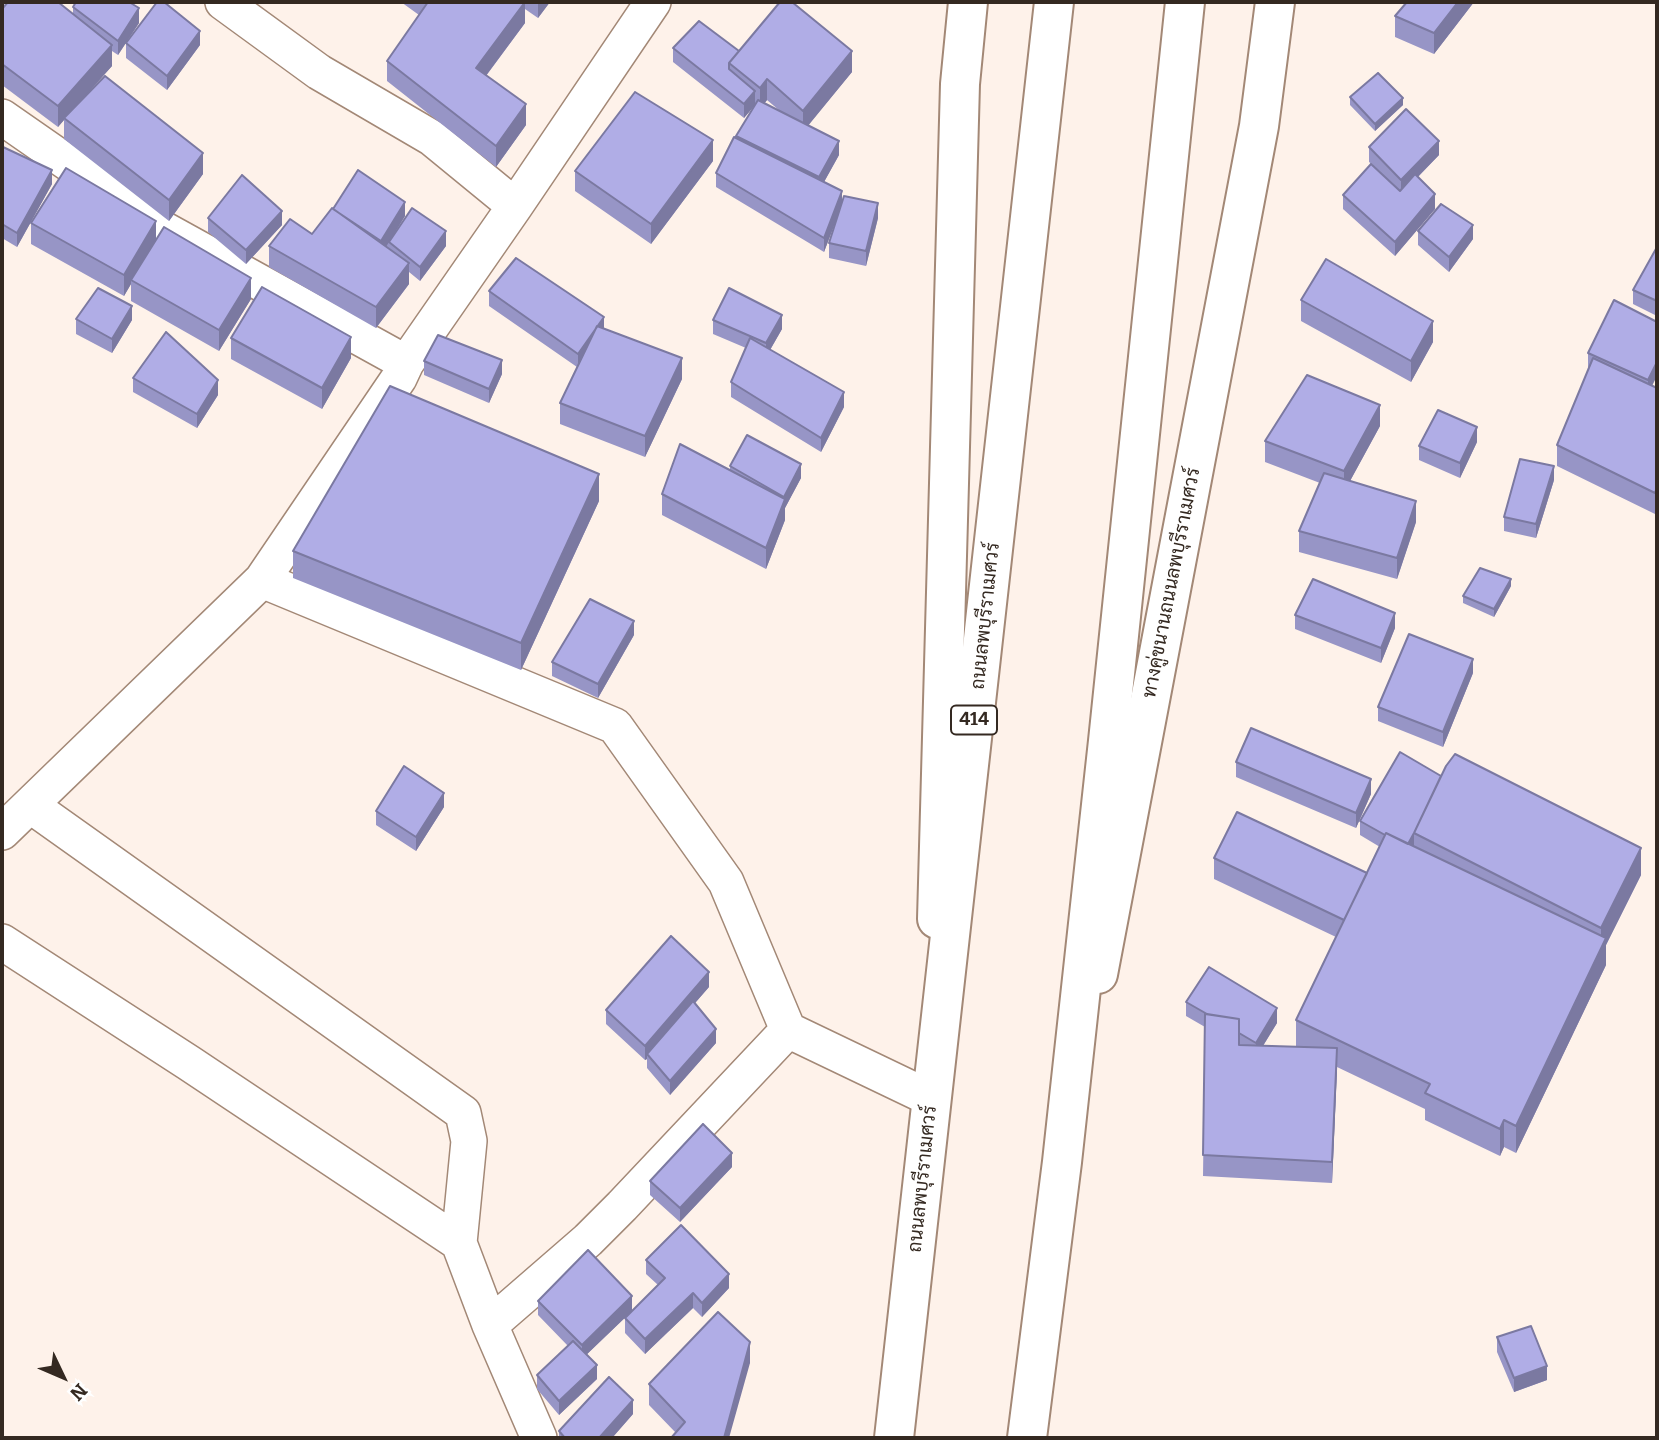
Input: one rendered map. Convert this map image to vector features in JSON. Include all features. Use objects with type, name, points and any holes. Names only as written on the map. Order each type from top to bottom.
[{"type":"main road","name":"414","points":[[932,1099],[960,84],[968,2]]},
{"type":"main road","name":"ถนนลพบุรีราเมศวร์","points":[[894,1438],[1054,2]]},
{"type":"main road","points":[[1027,1438],[1062,1162],[1107,754],[1185,2]]},
{"type":"main road","name":"ทางคู่ขนานถนนลพบุรีราเมศวร์","points":[[1062,1162],[1256,140],[1275,2]]},
{"type":"street","points":[[223,2],[319,72],[432,138],[515,206]]},
{"type":"street","points":[[2,832],[262,580],[399,378],[406,363],[653,2]]},
{"type":"street","points":[[2,117],[163,229],[406,363]]},
{"type":"street","points":[[262,580],[615,726],[726,882],[788,1030],[932,1099]]},
{"type":"street","points":[[30,805],[463,1113],[469,1141],[459,1243],[490,1325],[539,1438]]},
{"type":"street","points":[[2,942],[459,1243]]},
{"type":"street","points":[[490,1325],[588,1240],[788,1030]]},
{"type":"building","points":[[8,2],[58,2],[112,45],[58,106],[2,64],[2,9]]},
{"type":"building","points":[[76,2],[129,2],[139,8],[118,41],[73,7]]},
{"type":"building","points":[[157,2],[164,2],[200,31],[167,76],[126,43]]},
{"type":"building","points":[[428,2],[525,2],[476,68],[526,104],[496,146],[387,61]]},
{"type":"building","points":[[780,2],[792,2],[852,51],[803,111],[767,79],[760,88],[729,63]]},
{"type":"building","points":[[1407,2],[1458,2],[1434,33],[1395,16]]},
{"type":"building","points":[[699,21],[739,51],[729,63],[729,69],[755,91],[744,104],[673,48]]},
{"type":"building","points":[[1378,73],[1403,98],[1375,124],[1350,97]]},
{"type":"building","points":[[105,76],[203,153],[169,200],[64,118]]},
{"type":"building","points":[[635,92],[713,140],[651,224],[575,171]]},
{"type":"building","points":[[758,100],[839,141],[819,177],[736,136]]},
{"type":"building","points":[[1406,109],[1439,141],[1401,180],[1369,147]]},
{"type":"building","points":[[734,137],[842,191],[824,238],[716,173]]},
{"type":"building","points":[[3,147],[52,170],[17,233],[2,224]]},
{"type":"building","points":[[1371,164],[1400,191],[1415,174],[1435,194],[1395,242],[1343,195]]},
{"type":"building","points":[[66,168],[156,221],[124,275],[31,223]]},
{"type":"building","points":[[358,170],[405,202],[381,241],[333,209]]},
{"type":"building","points":[[242,175],[282,211],[246,250],[208,218]]},
{"type":"building","points":[[844,196],[878,203],[866,251],[829,243]]},
{"type":"building","points":[[1441,204],[1473,225],[1449,257],[1418,231]]},
{"type":"building","points":[[332,208],[409,263],[376,307],[269,246],[290,219],[312,234]]},
{"type":"building","points":[[412,208],[446,231],[420,267],[389,242]]},
{"type":"building","points":[[164,227],[251,278],[219,330],[131,280]]},
{"type":"building","points":[[1657,247],[1657,301],[1633,290]]},
{"type":"building","points":[[516,258],[604,317],[578,354],[489,291]]},
{"type":"building","points":[[1326,259],[1433,321],[1411,361],[1301,300]]},
{"type":"building","points":[[262,287],[351,337],[322,388],[231,338]]},
{"type":"building","points":[[98,288],[132,306],[112,339],[76,319]]},
{"type":"building","points":[[729,288],[782,315],[766,343],[713,320]]},
{"type":"building","points":[[1614,300],[1657,322],[1657,362],[1648,380],[1588,353]]},
{"type":"building","points":[[597,326],[682,358],[645,436],[560,403]]},
{"type":"building","points":[[166,332],[218,380],[197,414],[133,378]]},
{"type":"building","points":[[438,335],[502,360],[489,389],[424,361]]},
{"type":"building","points":[[750,338],[844,392],[821,438],[731,382]]},
{"type":"building","points":[[1593,358],[1657,388],[1655,493],[1557,445]]},
{"type":"building","points":[[1307,375],[1380,405],[1344,471],[1265,441]]},
{"type":"building","points":[[390,386],[599,474],[521,643],[293,551]]},
{"type":"building","points":[[1438,410],[1477,427],[1460,463],[1419,446]]},
{"type":"building","points":[[747,435],[801,464],[784,497],[730,466]]},
{"type":"building","points":[[680,444],[785,499],[766,548],[662,494]]},
{"type":"building","points":[[1520,459],[1554,466],[1536,524],[1504,517]]},
{"type":"building","points":[[1324,473],[1416,501],[1397,558],[1299,531]]},
{"type":"building","points":[[1480,568],[1511,579],[1494,609],[1463,596]]},
{"type":"building","points":[[1313,579],[1395,613],[1381,648],[1295,615]]},
{"type":"building","points":[[590,599],[634,621],[598,684],[552,662]]},
{"type":"building","points":[[1409,634],[1473,659],[1443,732],[1378,707]]},
{"type":"building","points":[[1251,728],[1371,779],[1356,813],[1236,762]]},
{"type":"building","points":[[1400,752],[1441,776],[1408,844],[1360,821]]},
{"type":"building","points":[[1455,754],[1641,848],[1601,928],[1414,833],[1446,766]]},
{"type":"building","points":[[404,766],[444,793],[416,837],[376,811]]},
{"type":"building","points":[[1237,812],[1367,873],[1344,920],[1214,858]]},
{"type":"building","points":[[1386,833],[1606,938],[1516,1126],[1504,1120],[1500,1129],[1425,1093],[1430,1084],[1296,1020]]},
{"type":"building","points":[[671,936],[709,972],[645,1046],[606,1010]]},
{"type":"building","points":[[1209,967],[1277,1008],[1256,1043],[1239,1033],[1239,1019],[1207,1014],[1186,1002]]},
{"type":"building","points":[[693,1001],[716,1029],[670,1081],[647,1054]]},
{"type":"building","points":[[1205,1014],[1239,1019],[1239,1045],[1337,1048],[1332,1162],[1203,1155]]},
{"type":"building","points":[[703,1124],[732,1153],[680,1208],[650,1181]]},
{"type":"building","points":[[681,1225],[729,1274],[702,1303],[693,1293],[645,1339],[625,1318],[665,1278],[646,1260]]},
{"type":"building","points":[[588,1250],[632,1296],[582,1345],[538,1301]]},
{"type":"building","points":[[718,1312],[750,1342],[724,1438],[671,1438],[685,1422],[649,1384]]},
{"type":"building","points":[[1531,1326],[1547,1366],[1514,1378],[1497,1337]]},
{"type":"building","points":[[573,1341],[597,1365],[559,1401],[537,1375]]},
{"type":"building","points":[[609,1377],[633,1400],[599,1438],[565,1438],[559,1431]]}]
